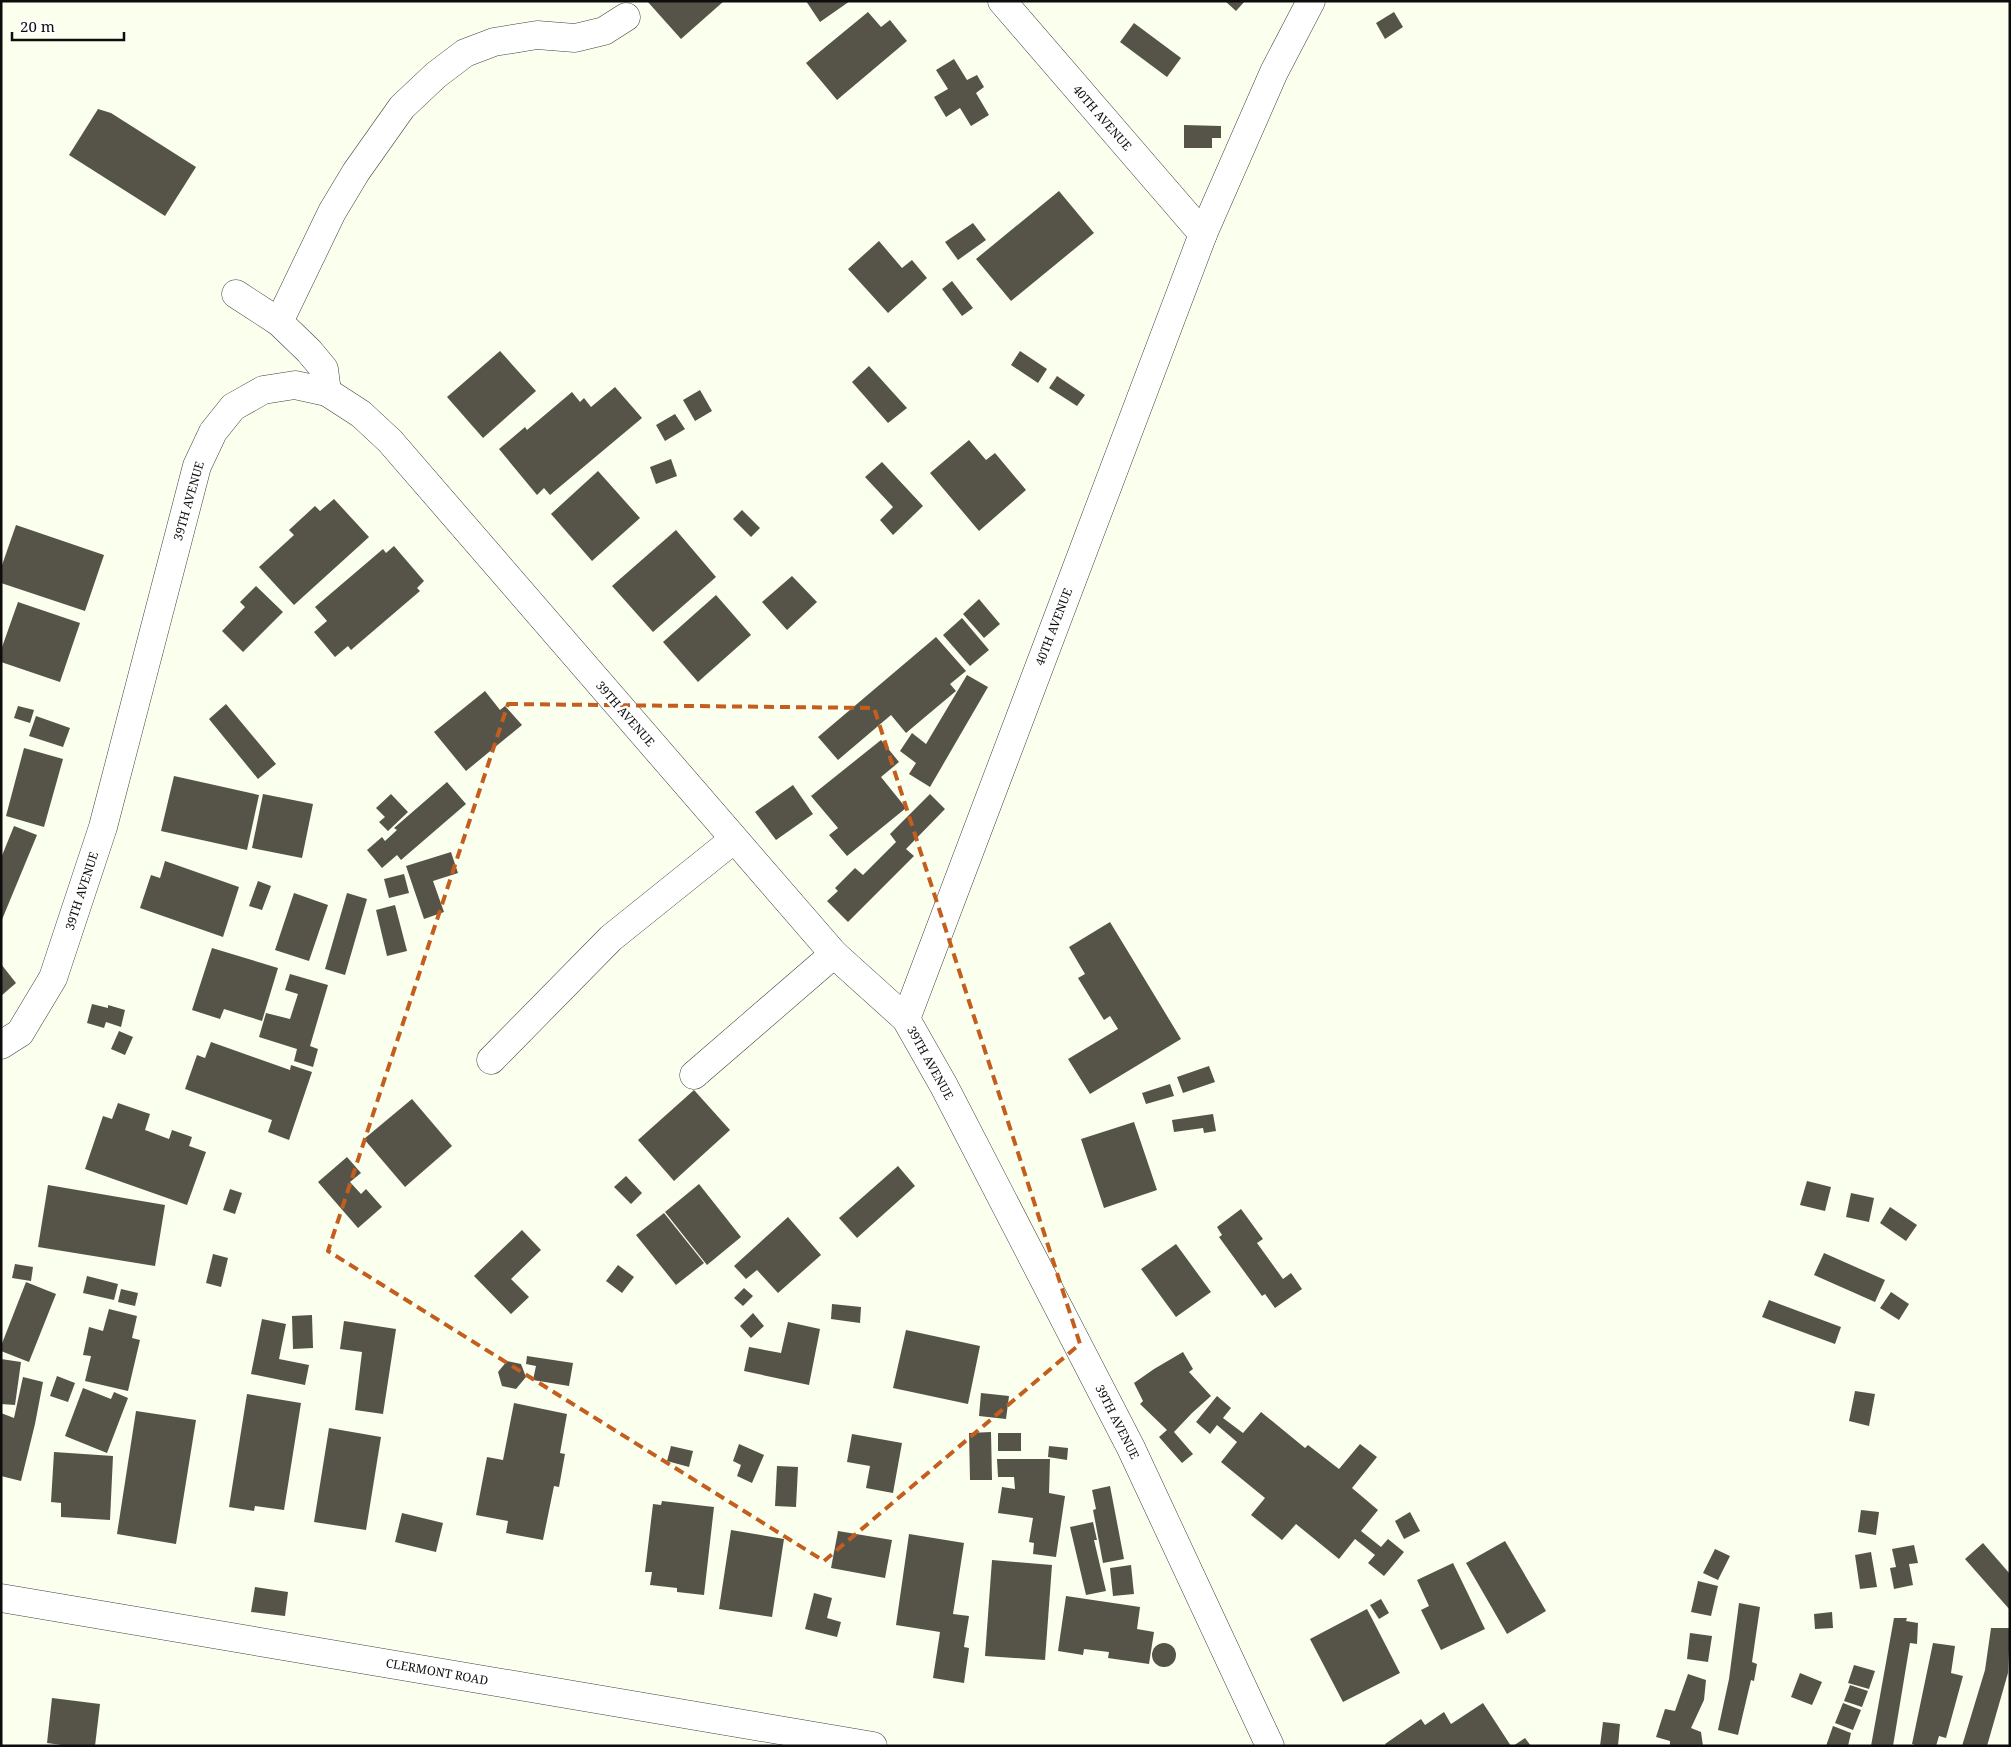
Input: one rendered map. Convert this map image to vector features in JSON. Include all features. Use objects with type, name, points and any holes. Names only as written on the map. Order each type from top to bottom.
[{"type":"street","name":"40TH AVENUE","points":[[1002,1],[1203,234]]},
{"type":"street","name":"40TH AVENUE","points":[[906,1019],[1203,234],[1274,72],[1311,1]]},
{"type":"street","points":[[279,322],[332,212],[356,172],[402,107],[436,75],[464,53],[494,42],[537,35],[575,38],[604,31],[626,17]]},
{"type":"street","points":[[236,294],[279,322],[309,351],[324,369],[327,392]]},
{"type":"street","name":"39TH AVENUE","points":[[1,1045],[20,1033],[53,978],[104,827],[197,466],[213,432],[232,407],[263,390],[295,385],[327,392],[361,414],[390,441],[733,840],[834,954],[906,1019],[944,1086],[1131,1448],[1270,1746]]},
{"type":"street","points":[[491,1060],[611,938],[733,840]]},
{"type":"street","points":[[694,1075],[834,954]]},
{"type":"street","name":"CLERMONT ROAD","points":[[1,1598],[874,1746]]},
{"type":"highlighted area","points":[[508,704],[874,708],[1080,1344],[824,1561],[328,1251]]},
{"type":"building","points":[[647,1],[724,1],[681,39]]},
{"type":"building","points":[[806,1],[850,1],[820,22]]},
{"type":"building","points":[[1225,1],[1245,1],[1236,11]]},
{"type":"building","points":[[868,12],[881,27],[890,20],[907,41],[837,100],[806,63]]},
{"type":"building","points":[[1394,12],[1403,27],[1385,39],[1376,23]]},
{"type":"building","points":[[1134,23],[1181,58],[1167,77],[1120,42]]},
{"type":"building","points":[[954,59],[967,80],[977,75],[984,87],[976,93],[989,115],[971,126],[960,108],[946,117],[934,97],[948,89],[936,70]]},
{"type":"building","points":[[98,109],[111,113],[196,167],[165,216],[69,155]]},
{"type":"building","points":[[1184,125],[1221,126],[1221,138],[1212,138],[1212,148],[1184,148]]},
{"type":"building","points":[[1059,191],[1094,233],[1011,301],[976,259]]},
{"type":"building","points":[[973,223],[986,240],[958,260],[945,242]]},
{"type":"building","points":[[879,241],[902,268],[912,260],[927,278],[888,313],[848,269]]},
{"type":"building","points":[[952,281],[973,308],[962,316],[942,289]]},
{"type":"building","points":[[500,351],[536,391],[483,438],[447,397]]},
{"type":"building","points":[[1020,351],[1047,369],[1038,383],[1011,365]]},
{"type":"building","points":[[869,366],[907,408],[888,423],[852,382]]},
{"type":"building","points":[[1057,376],[1085,395],[1077,406],[1049,388]]},
{"type":"building","points":[[615,387],[642,418],[550,495],[544,488],[537,495],[499,449],[525,427],[527,430],[572,392],[580,402],[584,398],[591,407]]},
{"type":"building","points":[[700,390],[712,411],[695,421],[683,400]]},
{"type":"building","points":[[675,414],[685,429],[665,441],[656,425]]},
{"type":"building","points":[[969,440],[986,460],[995,453],[1026,490],[979,531],[930,473]]},
{"type":"building","points":[[671,459],[677,476],[656,484],[650,467]]},
{"type":"building","points":[[882,462],[923,506],[893,535],[880,520],[893,507],[865,477]]},
{"type":"building","points":[[598,471],[640,518],[592,561],[551,514]]},
{"type":"building","points":[[334,499],[369,537],[294,605],[259,567],[294,535],[289,530],[315,506],[320,511]]},
{"type":"building","points":[[742,510],[760,528],[751,537],[733,519]]},
{"type":"building","points":[[16,525],[104,555],[85,611],[1,583],[1,568]]},
{"type":"building","points":[[676,530],[716,577],[653,632],[612,586]]},
{"type":"building","points":[[394,546],[424,581],[417,588],[420,591],[351,650],[348,646],[335,657],[314,632],[327,621],[315,607],[383,549],[386,553]]},
{"type":"building","points":[[792,576],[817,602],[787,630],[762,602]]},
{"type":"building","points":[[256,586],[283,612],[243,652],[222,631],[245,607],[240,602]]},
{"type":"building","points":[[716,595],[751,635],[698,682],[663,642]]},
{"type":"building","points":[[979,599],[1000,624],[984,638],[963,614]]},
{"type":"building","points":[[18,602],[80,623],[60,682],[1,662],[1,650]]},
{"type":"building","points":[[962,618],[989,650],[970,666],[943,635]]},
{"type":"building","points":[[936,637],[966,671],[950,684],[956,691],[906,733],[891,715],[838,760],[818,737]]},
{"type":"building","points":[[967,675],[988,687],[930,787],[909,774],[916,763],[900,751],[912,733],[926,744]]},
{"type":"building","points":[[485,691],[500,710],[505,706],[522,725],[466,771],[434,732]]},
{"type":"building","points":[[226,704],[276,764],[258,779],[209,719]]},
{"type":"building","points":[[18,706],[34,710],[30,723],[14,718]]},
{"type":"building","points":[[36,716],[70,728],[63,747],[29,736]]},
{"type":"building","points":[[881,740],[899,762],[881,777],[906,808],[847,856],[829,835],[838,828],[811,796]]},
{"type":"building","points":[[24,748],[63,759],[44,827],[6,816]]},
{"type":"building","points":[[174,776],[259,795],[247,850],[161,831]]},
{"type":"building","points":[[447,782],[466,804],[401,860],[397,855],[382,868],[367,850],[382,837],[385,841],[397,830],[394,828]]},
{"type":"building","points":[[793,785],[813,814],[776,840],[755,812]]},
{"type":"building","points":[[263,794],[313,804],[302,858],[252,848]]},
{"type":"building","points":[[391,794],[408,812],[388,831],[379,822],[385,817],[376,808]]},
{"type":"building","points":[[930,794],[945,809],[906,849],[914,856],[848,922],[827,901],[838,891],[835,888],[855,868],[863,875],[896,842],[890,834]]},
{"type":"building","points":[[14,826],[37,835],[1,922],[1,858]]},
{"type":"building","points":[[451,852],[458,873],[433,881],[444,912],[424,919],[406,866]]},
{"type":"building","points":[[165,861],[239,887],[223,937],[140,908],[151,875],[160,878]]},
{"type":"building","points":[[404,874],[409,893],[389,898],[384,879]]},
{"type":"building","points":[[258,881],[271,886],[262,910],[249,906]]},
{"type":"building","points":[[294,893],[328,905],[309,961],[275,950]]},
{"type":"building","points":[[347,893],[367,899],[345,975],[325,969]]},
{"type":"building","points":[[395,905],[407,951],[387,956],[376,910]]},
{"type":"building","points":[[1110,922],[1181,1039],[1090,1094],[1068,1059],[1118,1029],[1110,1016],[1104,1020],[1078,978],[1085,974],[1069,947]]},
{"type":"building","points":[[212,948],[278,968],[262,1021],[224,1009],[220,1019],[192,1010]]},
{"type":"building","points":[[1,964],[16,983],[1,996]]},
{"type":"building","points":[[290,974],[328,985],[310,1046],[318,1049],[313,1067],[294,1061],[297,1049],[259,1037],[266,1013],[290,1019],[298,994],[285,990]]},
{"type":"building","points":[[92,1004],[108,1008],[108,1005],[125,1010],[121,1027],[106,1022],[104,1028],[87,1023]]},
{"type":"building","points":[[119,1031],[133,1037],[125,1055],[111,1049]]},
{"type":"building","points":[[211,1042],[290,1070],[291,1065],[312,1072],[289,1140],[268,1132],[272,1120],[185,1089],[197,1055],[205,1058]]},
{"type":"building","points":[[1209,1066],[1215,1082],[1183,1093],[1177,1077]]},
{"type":"building","points":[[1170,1084],[1174,1096],[1146,1104],[1142,1093]]},
{"type":"building","points":[[694,1090],[730,1130],[674,1181],[638,1140]]},
{"type":"building","points":[[412,1099],[452,1146],[405,1187],[364,1139]]},
{"type":"building","points":[[118,1103],[150,1114],[145,1130],[169,1139],[172,1130],[192,1137],[189,1146],[206,1152],[187,1205],[85,1169],[103,1116],[112,1119]]},
{"type":"building","points":[[1213,1114],[1216,1131],[1204,1133],[1203,1128],[1174,1132],[1172,1120]]},
{"type":"building","points":[[1134,1122],[1157,1190],[1104,1208],[1081,1139]]},
{"type":"building","points":[[347,1157],[361,1173],[350,1182],[361,1194],[366,1189],[382,1207],[358,1228],[318,1182]]},
{"type":"building","points":[[898,1166],[915,1186],[857,1238],[839,1218]]},
{"type":"building","points":[[626,1176],[642,1193],[631,1204],[614,1187]]},
{"type":"building","points":[[1807,1181],[1831,1187],[1825,1211],[1800,1205]]},
{"type":"building","points":[[699,1184],[741,1237],[707,1265],[665,1212]]},
{"type":"building","points":[[48,1185],[165,1205],[155,1266],[38,1247]]},
{"type":"building","points":[[230,1189],[242,1193],[235,1214],[223,1210]]},
{"type":"building","points":[[1851,1193],[1874,1198],[1869,1222],[1846,1217]]},
{"type":"building","points":[[1890,1207],[1917,1225],[1906,1241],[1880,1223]]},
{"type":"building","points":[[1241,1209],[1263,1239],[1257,1243],[1283,1279],[1291,1273],[1302,1289],[1275,1308],[1265,1294],[1262,1296],[1219,1237],[1222,1235],[1217,1227]]},
{"type":"building","points":[[664,1213],[704,1263],[676,1285],[636,1235]]},
{"type":"building","points":[[788,1217],[821,1255],[778,1293],[757,1270],[746,1279],[734,1266]]},
{"type":"building","points":[[522,1230],[541,1250],[511,1279],[529,1297],[511,1314],[474,1276]]},
{"type":"building","points":[[1176,1244],[1211,1292],[1176,1317],[1141,1269]]},
{"type":"building","points":[[1824,1253],[1885,1280],[1875,1302],[1814,1275]]},
{"type":"building","points":[[213,1254],[228,1258],[221,1287],[206,1283]]},
{"type":"building","points":[[15,1264],[33,1267],[31,1281],[12,1278]]},
{"type":"building","points":[[618,1265],[634,1277],[622,1293],[606,1281]]},
{"type":"building","points":[[87,1276],[118,1284],[114,1300],[83,1293]]},
{"type":"building","points":[[26,1282],[56,1294],[29,1362],[1,1351],[1,1346]]},
{"type":"building","points":[[744,1288],[753,1296],[743,1306],[734,1298]]},
{"type":"building","points":[[121,1289],[138,1293],[135,1306],[118,1302]]},
{"type":"building","points":[[1891,1292],[1909,1304],[1899,1320],[1880,1308]]},
{"type":"building","points":[[1769,1300],[1841,1327],[1835,1344],[1762,1317]]},
{"type":"building","points":[[832,1304],[861,1307],[860,1323],[831,1319]]},
{"type":"building","points":[[109,1309],[137,1316],[132,1338],[140,1340],[128,1391],[85,1381],[91,1356],[83,1355],[89,1327],[103,1331]]},
{"type":"building","points":[[753,1313],[764,1326],[751,1338],[740,1326]]},
{"type":"building","points":[[312,1315],[313,1348],[293,1349],[292,1316]]},
{"type":"building","points":[[262,1319],[286,1324],[279,1359],[309,1365],[305,1385],[251,1374]]},
{"type":"building","points":[[344,1321],[396,1329],[383,1414],[355,1410],[362,1352],[340,1349]]},
{"type":"building","points":[[788,1322],[820,1329],[809,1385],[744,1371],[749,1347],[781,1353]]},
{"type":"building","points":[[906,1330],[980,1346],[968,1404],[893,1388]]},
{"type":"building","points":[[1183,1352],[1193,1369],[1189,1372],[1211,1396],[1174,1432],[1193,1454],[1182,1463],[1159,1437],[1167,1430],[1140,1404],[1143,1401],[1134,1383]]},
{"type":"building","points":[[527,1356],[573,1363],[569,1386],[533,1380],[536,1366],[526,1364]]},
{"type":"building","points":[[1,1359],[21,1362],[15,1405],[1,1404]]},
{"type":"building","points":[[507,1361],[521,1364],[526,1377],[516,1389],[502,1386],[498,1372]]},
{"type":"building","points":[[57,1376],[75,1383],[68,1402],[50,1396]]},
{"type":"building","points":[[23,1377],[43,1382],[21,1481],[1,1476],[1,1413],[14,1418]]},
{"type":"building","points":[[83,1388],[111,1399],[114,1392],[128,1398],[107,1453],[65,1436]]},
{"type":"building","points":[[1855,1391],[1875,1394],[1869,1426],[1849,1421]]},
{"type":"building","points":[[981,1393],[1009,1396],[1006,1419],[979,1416]]},
{"type":"building","points":[[247,1394],[301,1403],[284,1510],[255,1506],[254,1511],[229,1507]]},
{"type":"building","points":[[1217,1396],[1231,1408],[1223,1418],[1243,1433],[1261,1412],[1305,1448],[1308,1445],[1339,1469],[1360,1444],[1377,1457],[1352,1488],[1378,1510],[1361,1531],[1381,1547],[1388,1539],[1404,1552],[1384,1576],[1368,1563],[1375,1555],[1355,1539],[1339,1559],[1296,1524],[1282,1540],[1251,1515],[1265,1498],[1221,1462],[1237,1442],[1217,1425],[1210,1434],[1196,1422]]},
{"type":"building","points":[[514,1403],[567,1414],[560,1453],[565,1454],[559,1487],[554,1486],[543,1540],[506,1533],[508,1521],[476,1515],[487,1457],[503,1460]]},
{"type":"building","points":[[136,1411],[196,1420],[176,1544],[117,1534]]},
{"type":"building","points":[[329,1428],[381,1437],[366,1530],[314,1522]]},
{"type":"building","points":[[991,1432],[992,1480],[970,1480],[969,1433]]},
{"type":"building","points":[[998,1433],[1021,1433],[1021,1451],[998,1451]]},
{"type":"building","points":[[852,1434],[902,1443],[893,1493],[866,1488],[870,1466],[847,1462]]},
{"type":"building","points":[[739,1444],[764,1455],[752,1483],[737,1476],[741,1465],[733,1461]]},
{"type":"building","points":[[671,1446],[693,1451],[689,1467],[667,1461]]},
{"type":"building","points":[[1049,1446],[1068,1448],[1067,1460],[1048,1457]]},
{"type":"building","points":[[54,1452],[113,1456],[110,1520],[61,1517],[61,1503],[51,1502]]},
{"type":"building","points":[[997,1459],[1050,1459],[1049,1493],[1065,1496],[1056,1557],[1033,1554],[1034,1543],[1029,1542],[1033,1518],[998,1513],[1002,1487],[1015,1489],[1014,1477],[998,1477]]},
{"type":"building","points":[[777,1466],[798,1467],[796,1507],[775,1506]]},
{"type":"building","points":[[1110,1486],[1124,1559],[1103,1563],[1093,1510],[1096,1509],[1092,1490]]},
{"type":"building","points":[[662,1501],[714,1507],[704,1595],[677,1592],[677,1588],[650,1585],[652,1572],[645,1572],[653,1504],[661,1505]]},
{"type":"building","points":[[1861,1510],[1879,1512],[1876,1535],[1858,1532]]},
{"type":"building","points":[[1410,1512],[1420,1531],[1404,1539],[1395,1521]]},
{"type":"building","points":[[402,1513],[443,1523],[436,1552],[395,1542]]},
{"type":"building","points":[[1093,1522],[1097,1540],[1094,1540],[1106,1591],[1086,1595],[1070,1527]]},
{"type":"building","points":[[731,1530],[784,1539],[772,1617],[719,1609]]},
{"type":"building","points":[[838,1531],[892,1540],[885,1578],[831,1568]]},
{"type":"building","points":[[909,1534],[964,1543],[953,1614],[969,1616],[964,1647],[969,1648],[964,1683],[933,1678],[940,1632],[896,1625]]},
{"type":"building","points":[[1505,1541],[1546,1611],[1507,1634],[1466,1563]]},
{"type":"building","points":[[1983,1543],[2010,1574],[2010,1610],[1965,1559]]},
{"type":"building","points":[[1914,1545],[1918,1563],[1909,1564],[1913,1585],[1894,1589],[1890,1568],[1896,1567],[1892,1549]]},
{"type":"building","points":[[1715,1549],[1730,1556],[1718,1580],[1703,1573]]},
{"type":"building","points":[[1871,1552],[1877,1587],[1860,1589],[1855,1555]]},
{"type":"building","points":[[992,1560],[1052,1565],[1045,1660],[985,1656]]},
{"type":"building","points":[[1453,1563],[1485,1629],[1441,1650],[1421,1610],[1429,1606],[1417,1580]]},
{"type":"building","points":[[1131,1565],[1134,1594],[1113,1596],[1110,1568]]},
{"type":"building","points":[[1698,1581],[1718,1586],[1711,1616],[1691,1612]]},
{"type":"building","points":[[255,1587],[288,1592],[285,1616],[251,1612]]},
{"type":"building","points":[[814,1593],[832,1598],[827,1618],[841,1622],[837,1637],[805,1629]]},
{"type":"building","points":[[1066,1596],[1140,1607],[1137,1629],[1154,1632],[1149,1664],[1108,1658],[1109,1652],[1084,1649],[1083,1655],[1058,1651]]},
{"type":"building","points":[[1381,1599],[1389,1613],[1379,1619],[1370,1605]]},
{"type":"building","points":[[1739,1603],[1760,1607],[1752,1662],[1757,1664],[1754,1681],[1751,1680],[1738,1735],[1718,1730],[1729,1679]]},
{"type":"building","points":[[1367,1609],[1400,1673],[1343,1702],[1310,1639]]},
{"type":"building","points":[[1832,1612],[1833,1628],[1815,1629],[1814,1614]]},
{"type":"building","points":[[1894,1618],[1907,1618],[1906,1621],[1918,1623],[1917,1644],[1910,1643],[1893,1746],[1871,1746]]},
{"type":"building","points":[[1991,1628],[2010,1628],[2008,1673],[1987,1746],[1962,1746],[1985,1670]]},
{"type":"building","points":[[1690,1633],[1712,1636],[1708,1662],[1687,1659]]},
{"type":"building","points":[[1164,1643],[1172,1647],[1176,1655],[1172,1663],[1164,1667],[1156,1663],[1152,1655],[1156,1647]]},
{"type":"building","points":[[1933,1643],[1955,1646],[1951,1673],[1963,1676],[1946,1738],[1939,1736],[1936,1746],[1918,1746],[1912,1744]]},
{"type":"building","points":[[1854,1665],[1875,1671],[1869,1689],[1848,1683]]},
{"type":"building","points":[[1800,1673],[1822,1682],[1812,1705],[1791,1697]]},
{"type":"building","points":[[1688,1674],[1706,1680],[1704,1700],[1691,1728],[1701,1732],[1703,1746],[1670,1746],[1670,1741],[1656,1737],[1665,1709],[1675,1711]]},
{"type":"building","points":[[1850,1685],[1868,1691],[1862,1707],[1844,1701]]},
{"type":"building","points":[[52,1698],[100,1704],[95,1746],[69,1746],[47,1743]]},
{"type":"building","points":[[1483,1703],[1511,1746],[1386,1746],[1385,1744],[1421,1719],[1425,1725],[1444,1712],[1451,1724]]},
{"type":"building","points":[[1843,1703],[1861,1710],[1853,1730],[1835,1723]]},
{"type":"building","points":[[1603,1722],[1620,1724],[1618,1746],[1600,1746]]},
{"type":"building","points":[[1833,1726],[1851,1733],[1848,1746],[1826,1746]]},
{"type":"building","points":[[1525,1738],[1531,1746],[1513,1746]]}]
